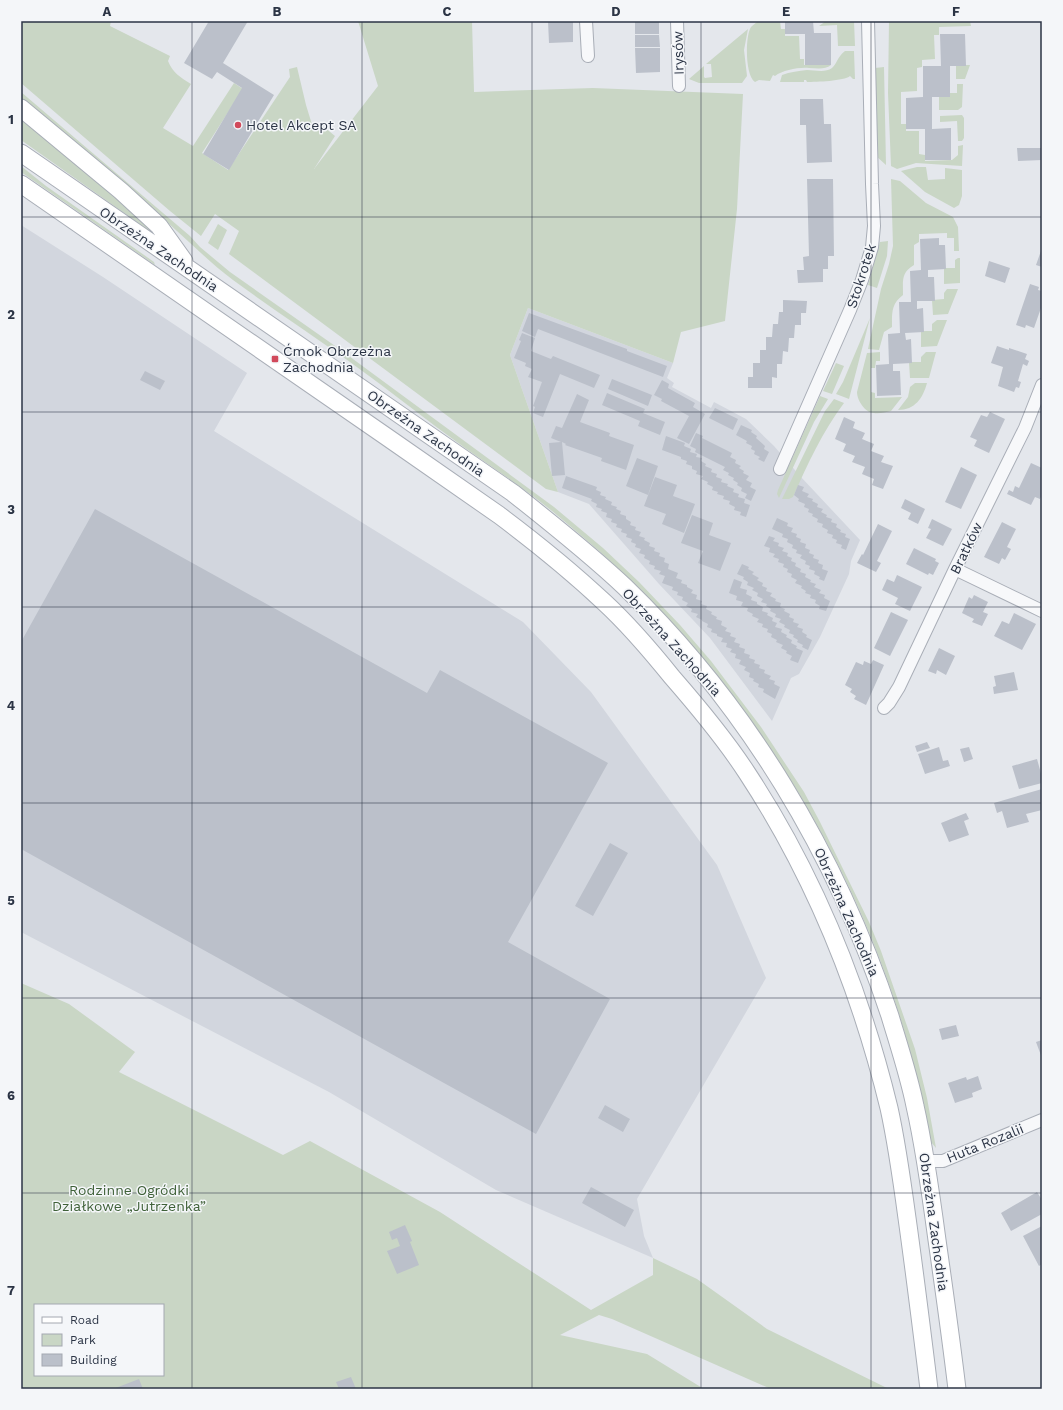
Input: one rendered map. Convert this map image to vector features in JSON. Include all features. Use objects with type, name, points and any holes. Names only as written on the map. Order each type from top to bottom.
[{"type":"street","points":[[586,21],[588,56]]},
{"type":"street","name":"Irysów","points":[[677,21],[679,86]]},
{"type":"street","name":"Stokrotek","points":[[780,469],[850,310],[862,280],[872,247],[874,226],[868,21]]},
{"type":"street","points":[[21,108],[121,191],[159,226],[189,269]]},
{"type":"street","name":"Obrzeżna Zachodnia","points":[[21,153],[513,493],[624,586],[662,625],[699,668],[734,713],[769,762],[799,810],[824,858],[866,948],[902,1054],[915,1105],[926,1161],[957,1389]]},
{"type":"street","name":"Obrzeżna Zachodnia","points":[[21,184],[469,494],[534,542],[605,603],[642,641],[713,726],[746,772],[789,843],[823,912],[841,954],[860,1006],[877,1061],[890,1111],[902,1181],[929,1389]]},
{"type":"street","points":[[21,198],[86,229]]},
{"type":"street","name":"Bratków","points":[[884,708],[899,687],[955,569],[1025,428],[1042,385]]},
{"type":"street","points":[[955,569],[1042,611]]},
{"type":"street","name":"Huta Rozalii","points":[[926,1161],[943,1161],[1042,1120]]},
{"type":"shaded area","points":[[21,225],[103,277],[247,373],[214,431],[523,622],[591,692],[717,865],[766,978],[637,1199],[644,1236],[653,1258],[496,1190],[329,1092],[21,932]]},
{"type":"shaded area","points":[[528,308],[673,363],[667,378],[674,383],[672,387],[711,408],[714,402],[746,419],[774,446],[860,540],[851,561],[849,574],[820,637],[799,674],[791,678],[772,721],[710,638],[659,584],[589,504],[558,492],[510,355]]},
{"type":"green space","points":[[21,21],[111,21],[110,26],[170,56],[168,61],[172,69],[180,77],[191,84],[163,128],[193,146],[234,83],[243,89],[202,153],[228,170],[290,77],[289,69],[297,67],[314,131],[324,127],[335,136],[314,169],[378,86],[358,21],[472,21],[474,92],[593,88],[743,94],[737,209],[725,321],[681,332],[673,363],[528,308],[510,355],[558,492],[546,489],[229,254],[239,231],[215,214],[201,236],[21,83]]},
{"type":"green space","points":[[758,21],[780,21],[781,29],[785,29],[785,36],[799,36],[800,59],[804,59],[804,65],[831,65],[823,68],[791,69],[775,76],[773,75],[770,81],[759,80],[755,82],[749,72],[747,47],[751,27]]},
{"type":"green space","points":[[826,21],[854,21],[855,46],[838,46],[837,25],[819,26]]},
{"type":"green space","points":[[889,21],[970,21],[971,26],[939,27],[939,35],[934,35],[935,59],[922,60],[922,67],[917,68],[917,91],[901,92],[901,124],[906,124],[906,131],[919,131],[919,154],[925,155],[925,161],[952,160],[958,155],[958,146],[963,145],[962,166],[916,163],[897,169],[891,166],[888,93]]},
{"type":"green space","points":[[748,29],[744,50],[747,76],[742,83],[699,83],[689,79],[704,66],[704,77],[712,77],[711,64],[706,64]]},
{"type":"green space","points":[[845,51],[854,51],[855,79],[850,76],[847,78],[830,81],[807,82],[804,80],[804,82],[780,82],[782,75],[788,73],[807,70],[829,70],[834,66]]},
{"type":"green space","points":[[956,65],[970,65],[965,79],[956,79]]},
{"type":"green space","points":[[884,67],[886,165],[876,156],[875,68]]},
{"type":"green space","points":[[957,84],[963,84],[962,107],[958,110],[939,110],[939,93],[957,93]]},
{"type":"green space","points":[[21,92],[230,272],[338,348],[554,507],[603,548],[639,582],[680,625],[711,661],[761,727],[804,792],[869,922],[881,951],[915,1049],[927,1098],[936,1148],[931,1142],[914,1065],[897,1008],[872,939],[850,889],[798,792],[769,746],[737,701],[703,659],[640,589],[597,549],[552,511],[379,383],[262,301],[208,260],[176,230],[21,98]]},
{"type":"green space","points":[[962,115],[964,118],[964,138],[962,141],[958,141],[957,121],[940,122],[940,116]]},
{"type":"green space","points":[[21,118],[150,226],[152,230],[151,232],[21,140]]},
{"type":"green space","points":[[21,166],[46,186],[154,262],[155,265],[21,172]]},
{"type":"green space","points":[[917,167],[926,167],[928,180],[945,179],[945,168],[962,170],[962,196],[959,205],[954,208],[925,192],[901,171]]},
{"type":"green space","points":[[891,179],[900,181],[926,203],[953,217],[958,227],[959,251],[954,251],[954,238],[947,238],[947,233],[919,234],[919,242],[914,245],[914,265],[905,274],[903,281],[903,295],[894,305],[892,327],[884,332],[879,350],[868,349],[881,289],[893,246]]},
{"type":"green space","points":[[218,224],[227,230],[218,250],[208,243]]},
{"type":"green space","points":[[888,241],[887,256],[877,288],[868,285],[880,242]]},
{"type":"green space","points":[[960,258],[960,283],[944,284],[944,268],[955,268],[955,260]]},
{"type":"green space","points":[[947,289],[958,289],[948,314],[933,315],[932,300],[944,299],[944,293]]},
{"type":"green space","points":[[870,318],[849,399],[836,394],[843,382]]},
{"type":"green space","points":[[937,320],[947,320],[937,346],[921,347],[921,331],[932,331],[932,324]]},
{"type":"green space","points":[[880,352],[880,361],[876,361],[875,368],[871,368],[871,392],[875,393],[875,398],[902,397],[891,411],[876,413],[868,411],[865,408],[860,402],[857,392],[867,353]]},
{"type":"green space","points":[[926,352],[936,352],[929,378],[910,378],[909,362],[921,362],[921,357]]},
{"type":"green space","points":[[836,363],[844,366],[832,394],[823,391]]},
{"type":"green space","points":[[915,383],[927,383],[921,398],[909,408],[898,410],[908,397],[910,387]]},
{"type":"green space","points":[[820,396],[828,399],[814,422],[779,498],[777,494],[778,490]]},
{"type":"green space","points":[[834,399],[844,403],[822,437],[793,497],[789,499],[782,499],[825,411]]},
{"type":"green space","name":"Rodzinne Ogródki Działkowe „Jutrzenka”","points":[[21,983],[69,1004],[135,1052],[119,1072],[283,1155],[310,1141],[440,1212],[591,1310],[653,1275],[653,1258],[697,1279],[767,1329],[889,1389],[771,1389],[612,1319],[599,1315],[560,1335],[647,1354],[704,1389],[21,1389]]},
{"type":"building","name":"Hotel Akcept SA","points":[[209,21],[248,21],[223,63],[274,95],[229,170],[203,154],[242,88],[217,72],[212,79],[184,63]]},
{"type":"building","points":[[548,21],[573,21],[573,42],[549,43]]},
{"type":"building","points":[[785,21],[813,21],[814,33],[831,33],[831,65],[805,65],[805,34],[785,34]]},
{"type":"building","points":[[635,22],[659,22],[659,34],[635,34]]},
{"type":"building","points":[[940,34],[965,34],[966,66],[950,66],[950,97],[932,97],[932,129],[951,128],[951,160],[925,160],[925,129],[906,129],[906,98],[923,97],[923,66],[941,66]]},
{"type":"building","points":[[635,35],[659,35],[660,47],[635,47]]},
{"type":"building","points":[[635,48],[660,48],[660,72],[636,73]]},
{"type":"building","points":[[800,99],[823,99],[824,124],[831,124],[832,162],[807,163],[806,125],[800,125]]},
{"type":"building","points":[[1017,148],[1042,148],[1042,160],[1018,161]]},
{"type":"building","points":[[807,179],[833,179],[834,256],[828,256],[828,269],[823,269],[823,282],[798,283],[797,270],[804,270],[803,257],[809,256]]},
{"type":"building","points":[[939,238],[939,245],[945,245],[946,269],[928,270],[928,277],[934,277],[935,301],[917,301],[917,309],[923,308],[924,332],[905,333],[906,340],[911,339],[912,363],[893,364],[893,371],[900,371],[901,395],[877,396],[876,365],[889,364],[888,334],[900,333],[899,302],[911,302],[910,271],[921,270],[920,239]]},
{"type":"building","points":[[1042,248],[1042,267],[1036,265]]},
{"type":"building","points":[[989,261],[1010,268],[1005,283],[985,276]]},
{"type":"building","points":[[1030,284],[1039,287],[1038,290],[1042,291],[1042,305],[1034,328],[1026,325],[1025,328],[1016,325]]},
{"type":"building","points":[[783,300],[807,301],[806,313],[801,313],[801,325],[795,325],[794,338],[789,338],[788,352],[783,351],[782,364],[777,364],[777,378],[772,377],[772,388],[748,388],[748,377],[753,377],[753,363],[760,363],[760,350],[766,350],[766,337],[772,337],[773,324],[778,324],[779,312],[783,312]]},
{"type":"building","points":[[529,313],[627,349],[627,351],[667,366],[663,377],[538,329],[535,337],[522,331]]},
{"type":"building","points":[[522,333],[535,338],[531,351],[551,359],[553,356],[600,375],[594,388],[560,374],[543,417],[533,413],[535,407],[533,406],[542,382],[528,377],[532,369],[525,366],[526,363],[514,358],[521,341],[519,340]]},
{"type":"building","points":[[997,346],[1027,354],[1025,359],[1029,361],[1027,366],[1023,364],[1018,381],[1021,382],[1019,388],[1016,387],[1014,392],[998,386],[1003,367],[991,363]]},
{"type":"building","points":[[145,371],[165,381],[160,390],[140,380]]},
{"type":"building","points":[[612,379],[652,395],[648,406],[608,389]]},
{"type":"building","points":[[662,380],[669,384],[668,388],[695,403],[693,407],[705,414],[689,444],[677,438],[689,416],[661,401],[662,399],[654,395]]},
{"type":"building","points":[[607,393],[645,409],[643,413],[665,422],[660,435],[638,426],[640,421],[602,405]]},
{"type":"building","points":[[577,394],[589,400],[580,422],[610,433],[609,436],[634,445],[626,470],[601,461],[602,458],[565,445],[566,444],[562,442],[565,475],[552,476],[549,443],[561,442],[551,438],[556,426],[562,428]]},
{"type":"building","points":[[715,408],[738,419],[733,430],[709,418]]},
{"type":"building","points":[[990,412],[1005,419],[989,453],[974,446],[977,440],[970,437],[981,415],[987,417]]},
{"type":"building","points":[[844,417],[855,422],[853,428],[865,433],[862,439],[874,444],[871,451],[884,456],[881,462],[893,466],[883,489],[872,485],[874,479],[862,474],[865,467],[852,462],[855,456],[843,451],[846,444],[835,439]]},
{"type":"building","points":[[741,425],[752,430],[751,432],[757,436],[756,438],[765,446],[764,449],[769,452],[764,462],[758,459],[760,457],[754,454],[755,451],[751,449],[752,446],[746,443],[747,441],[736,435]]},
{"type":"building","points":[[696,433],[703,436],[702,438],[732,453],[730,457],[736,460],[735,463],[741,466],[739,468],[744,471],[743,473],[749,476],[746,480],[752,483],[750,487],[756,490],[751,501],[745,498],[747,494],[741,491],[742,488],[733,480],[734,478],[723,470],[725,467],[695,452],[696,449],[690,446]]},
{"type":"building","points":[[666,436],[685,443],[684,446],[691,449],[690,452],[697,454],[696,457],[702,458],[701,461],[706,464],[705,466],[712,469],[711,472],[717,474],[716,477],[722,479],[721,482],[728,484],[727,486],[734,489],[733,492],[739,494],[738,497],[745,499],[744,503],[750,505],[746,517],[740,515],[741,512],[734,510],[735,507],[729,504],[730,501],[723,499],[724,496],[717,494],[718,492],[712,490],[713,487],[707,484],[708,482],[701,479],[703,476],[696,474],[697,471],[692,469],[692,466],[686,464],[687,461],[681,459],[681,457],[662,450]]},
{"type":"building","points":[[637,458],[658,466],[648,495],[626,486]]},
{"type":"building","points":[[1031,463],[1042,468],[1042,495],[1040,499],[1035,497],[1031,505],[1007,494],[1009,490],[1013,492],[1015,486],[1019,488]]},
{"type":"building","points":[[961,467],[977,475],[961,509],[945,502]]},
{"type":"building","points":[[566,476],[597,487],[596,490],[601,492],[600,495],[606,497],[605,499],[612,502],[611,505],[617,507],[616,509],[621,511],[620,514],[626,516],[626,519],[631,522],[630,525],[636,527],[635,530],[641,532],[639,536],[645,538],[644,540],[650,543],[649,546],[655,548],[654,551],[660,553],[659,556],[665,558],[664,562],[669,564],[668,569],[678,573],[676,578],[682,580],[681,583],[687,585],[687,587],[693,590],[691,593],[697,595],[696,599],[702,601],[701,604],[707,606],[706,609],[717,617],[716,619],[722,621],[721,625],[727,628],[725,631],[731,633],[730,636],[736,638],[734,642],[740,644],[739,647],[745,649],[744,653],[750,655],[749,658],[755,660],[754,663],[760,665],[759,668],[765,670],[764,673],[771,676],[769,679],[775,681],[774,684],[780,687],[775,699],[763,692],[764,689],[758,687],[759,684],[753,681],[754,679],[749,677],[750,673],[744,670],[746,667],[739,664],[741,660],[735,658],[736,654],[730,652],[732,649],[726,647],[727,643],[721,642],[723,638],[711,632],[712,629],[707,627],[708,624],[696,617],[698,614],[691,612],[692,609],[686,606],[688,603],[682,600],[683,597],[677,595],[678,592],[672,590],[673,587],[662,583],[665,576],[659,574],[661,571],[654,569],[655,566],[649,564],[650,561],[644,558],[645,555],[639,553],[641,549],[635,547],[636,544],[631,542],[632,539],[626,537],[627,534],[621,532],[622,529],[616,527],[617,524],[611,522],[612,519],[606,517],[607,513],[596,507],[597,504],[591,501],[592,499],[562,488]]},
{"type":"building","points":[[655,477],[677,485],[670,504],[673,496],[695,504],[684,533],[662,524],[666,514],[644,506]]},
{"type":"building","points":[[798,485],[804,487],[802,491],[809,494],[807,497],[813,499],[812,501],[818,504],[817,507],[823,509],[821,512],[827,515],[826,517],[832,519],[831,522],[837,524],[836,527],[841,530],[840,532],[846,534],[845,537],[850,539],[846,550],[841,548],[842,545],[836,543],[837,540],[832,538],[833,535],[827,533],[828,530],[822,527],[823,524],[817,522],[818,519],[812,516],[813,514],[808,512],[809,509],[804,507],[805,504],[798,501],[799,499],[794,495]]},
{"type":"building","points":[[905,499],[925,509],[918,524],[908,519],[911,513],[901,508]]},
{"type":"building","points":[[95,509],[427,693],[440,670],[608,763],[508,942],[610,999],[536,1134],[21,849],[21,642]]},
{"type":"building","points":[[692,515],[713,523],[709,535],[731,543],[720,571],[698,563],[703,551],[681,543]]},
{"type":"building","points":[[777,518],[788,523],[787,526],[793,528],[791,532],[797,534],[796,537],[801,539],[800,542],[806,544],[805,548],[810,550],[809,553],[814,555],[813,558],[819,560],[818,563],[823,565],[822,569],[828,571],[824,581],[819,579],[820,577],[814,574],[815,571],[809,569],[810,566],[805,564],[806,561],[800,558],[802,555],[796,553],[797,550],[792,548],[793,545],[787,542],[788,539],[782,537],[783,534],[772,529]]},
{"type":"building","points":[[932,519],[952,529],[943,546],[926,538],[931,529],[928,528]]},
{"type":"building","points":[[1002,522],[1016,529],[1007,547],[1011,549],[1005,560],[1002,558],[999,564],[984,557]]},
{"type":"building","points":[[878,524],[892,531],[877,561],[881,563],[876,572],[857,563],[862,554],[863,555]]},
{"type":"building","points":[[769,536],[775,538],[773,541],[779,543],[778,546],[784,548],[782,551],[788,553],[787,556],[792,558],[791,561],[796,563],[795,566],[801,569],[800,572],[806,574],[805,577],[811,580],[810,582],[816,584],[814,587],[821,590],[819,593],[825,595],[824,598],[830,601],[826,611],[819,609],[820,606],[815,603],[816,600],[810,598],[811,595],[805,593],[806,591],[801,588],[802,586],[795,583],[797,580],[791,577],[792,574],[787,572],[788,569],[783,567],[784,564],[778,562],[779,559],[773,557],[775,554],[769,552],[770,548],[764,546]]},
{"type":"building","points":[[914,548],[936,559],[935,561],[939,563],[933,575],[929,573],[928,575],[906,564]]},
{"type":"building","points":[[742,564],[749,567],[748,569],[754,572],[752,574],[759,578],[757,580],[763,583],[762,586],[767,588],[766,591],[772,593],[770,596],[776,599],[775,601],[781,603],[780,607],[785,609],[784,611],[790,614],[789,617],[794,619],[793,622],[799,624],[797,627],[803,629],[802,632],[807,635],[806,637],[812,640],[808,650],[797,642],[798,640],[793,637],[794,635],[789,633],[790,630],[784,627],[785,625],[779,622],[781,619],[775,617],[776,614],[770,611],[771,609],[766,606],[767,604],[761,602],[763,599],[757,596],[758,593],[752,590],[754,588],[747,585],[748,582],[743,579],[744,577],[737,574]]},
{"type":"building","points":[[897,575],[922,587],[910,611],[895,604],[898,598],[882,590],[887,579],[894,582]]},
{"type":"building","points":[[734,579],[742,582],[740,588],[747,590],[746,594],[752,597],[751,600],[757,602],[757,604],[763,607],[762,611],[768,613],[767,615],[773,618],[772,621],[777,623],[775,627],[782,629],[781,632],[792,640],[791,643],[797,646],[796,648],[803,651],[798,663],[790,660],[792,656],[781,648],[783,645],[776,642],[777,640],[771,637],[772,634],[767,632],[768,629],[762,627],[763,624],[757,622],[759,619],[752,616],[753,614],[747,611],[748,608],[741,606],[743,602],[736,600],[737,596],[729,593]]},
{"type":"building","points":[[974,595],[988,602],[983,612],[988,614],[982,626],[972,622],[974,619],[962,613],[969,597],[972,599]]},
{"type":"building","points":[[891,612],[908,620],[890,656],[874,648]]},
{"type":"building","points":[[1014,613],[1036,624],[1022,650],[994,636],[1002,621],[1009,624]]},
{"type":"building","points":[[939,648],[955,656],[946,675],[937,670],[936,674],[928,671]]},
{"type":"building","points":[[873,660],[884,665],[866,705],[854,699],[856,696],[850,692],[852,689],[845,685],[856,662],[863,665],[864,661],[871,664]]},
{"type":"building","points":[[1014,672],[1018,690],[994,694],[993,687],[996,686],[994,676]]},
{"type":"building","points":[[927,742],[930,748],[917,752],[915,746]]},
{"type":"building","points":[[939,747],[943,761],[948,760],[950,766],[925,774],[918,754]]},
{"type":"building","points":[[969,747],[973,759],[964,762],[960,749]]},
{"type":"building","points":[[1037,759],[1042,777],[1042,783],[1019,789],[1012,766]]},
{"type":"building","points":[[1042,789],[1042,810],[1026,814],[1029,822],[1007,828],[1002,811],[997,813],[994,803]]},
{"type":"building","points":[[966,813],[969,819],[964,821],[969,835],[949,842],[941,823]]},
{"type":"building","points":[[610,843],[628,853],[593,916],[575,906]]},
{"type":"building","points":[[956,1025],[959,1036],[942,1040],[939,1029]]},
{"type":"building","points":[[1042,1040],[1042,1058],[1036,1042]]},
{"type":"building","points":[[978,1076],[982,1089],[972,1093],[973,1097],[955,1103],[948,1083],[966,1077],[967,1080]]},
{"type":"building","points":[[605,1105],[630,1119],[623,1132],[598,1118]]},
{"type":"building","points":[[591,1187],[634,1210],[625,1227],[582,1203]]},
{"type":"building","points":[[1037,1192],[1042,1200],[1042,1214],[1011,1231],[1001,1213]]},
{"type":"building","points":[[405,1225],[412,1241],[410,1242],[419,1265],[397,1274],[387,1251],[400,1246],[397,1238],[392,1240],[389,1232]]},
{"type":"building","points":[[1042,1226],[1042,1264],[1039,1266],[1023,1236]]},
{"type":"building","points":[[351,1377],[356,1389],[339,1389],[336,1382]]},
{"type":"building","points":[[139,1379],[143,1389],[113,1389]]},
{"type":"place","name":"Hotel Akcept SA","points":[[238,125]]},
{"type":"place","name":"Ćmok Obrzeżna Zachodnia","points":[[275,359]]}]
